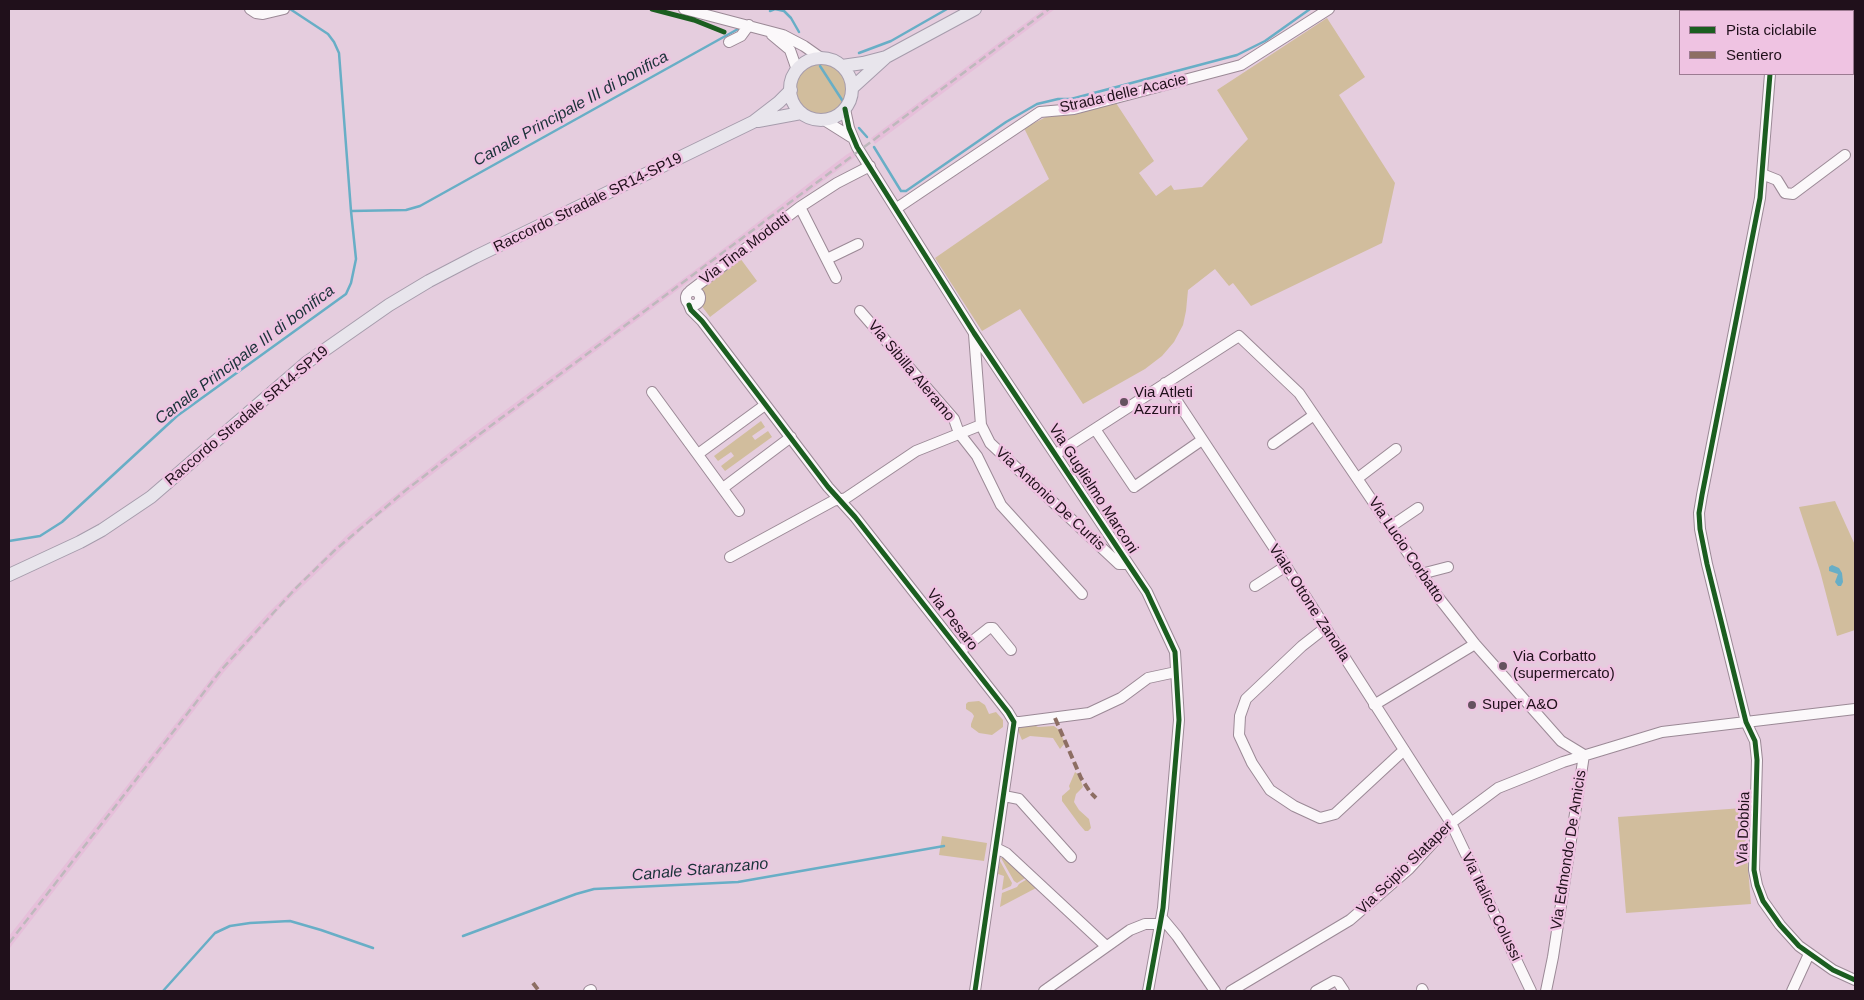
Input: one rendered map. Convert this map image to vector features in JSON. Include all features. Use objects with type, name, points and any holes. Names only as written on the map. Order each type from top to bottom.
[{"type":"main road","points":[[842,66],[886,57],[976,9]]},
{"type":"main road","points":[[852,88],[886,57]]},
{"type":"main road","points":[[797,70],[804,64],[821,58],[835,61],[842,66],[851,80],[852,96],[845,109],[832,118],[824,120]]},
{"type":"main road","name":"Raccordo Stradale SR14-SP19","points":[[9,575],[102,530],[151,497],[306,363],[388,305],[429,281],[753,122],[779,102],[790,90],[793,76],[797,70]]},
{"type":"main road","points":[[790,90],[796,106],[802,113]]},
{"type":"main road","name":"Raccordo Stradale SR14-SP19","points":[[753,122],[802,113],[808,117],[824,120]]},
{"type":"street","points":[[250,9],[256,13],[263,14],[284,9]]},
{"type":"street","points":[[684,9],[768,31],[804,46],[821,58]]},
{"type":"street","name":"Strada delle Acacie","points":[[897,208],[1040,112],[1074,109],[1242,65],[1330,9]]},
{"type":"street","points":[[729,42],[741,36],[749,25]]},
{"type":"street","points":[[768,31],[790,50],[797,70]]},
{"type":"street","name":"Via Dobbia","points":[[1770,75],[1760,198],[1699,513],[1700,529],[1746,722],[1754,741],[1758,760],[1754,870],[1757,885],[1763,901],[1780,925],[1799,946],[1833,970],[1855,980]]},
{"type":"street","name":"Via Guglielmo Marconi","points":[[845,109],[852,138]]},
{"type":"street","name":"Via Guglielmo Marconi","points":[[824,120],[844,131],[852,138],[974,333],[1147,592],[1175,652],[1179,720],[1161,921],[1148,991]]},
{"type":"street","points":[[1762,174],[1777,180],[1786,193],[1793,194],[1845,155]]},
{"type":"street","name":"Via Tina Modotti","points":[[690,292],[800,207],[837,183],[870,166]]},
{"type":"street","name":"Via Tina Modotti","points":[[800,207],[836,278]]},
{"type":"street","points":[[827,259],[858,244]]},
{"type":"street","name":"Via Pesaro","points":[[690,292],[686,296],[686,302],[693,305],[691,310],[702,321],[828,487],[841,499],[960,650],[1014,722]]},
{"type":"street","name":"Via Sibilla Aleramo","points":[[860,311],[954,419],[959,433],[977,456],[1002,505],[1082,594]]},
{"type":"street","name":"Via Antonio De Curtis","points":[[974,333],[981,425],[990,443],[1118,564],[1128,564]]},
{"type":"street","name":"Via Lucio Corbatto","points":[[1165,383],[1239,336],[1299,393],[1421,574],[1475,644],[1562,741],[1584,755]]},
{"type":"street","points":[[1056,454],[1165,383]]},
{"type":"street","name":"Viale Ottone Zanolla","points":[[1165,383],[1286,566],[1451,823]]},
{"type":"street","points":[[652,392],[739,511]]},
{"type":"street","points":[[698,454],[765,405]]},
{"type":"street","points":[[1273,444],[1314,415]]},
{"type":"street","points":[[730,557],[833,501],[846,498],[916,451],[981,425]]},
{"type":"street","points":[[1095,429],[1134,487],[1202,440]]},
{"type":"street","points":[[723,488],[790,437]]},
{"type":"street","points":[[1358,478],[1396,450]]},
{"type":"street","points":[[1390,527],[1418,508]]},
{"type":"street","points":[[1255,586],[1286,566]]},
{"type":"street","points":[[1421,574],[1448,567]]},
{"type":"street","name":"Via Pesaro","points":[[960,650],[989,628],[993,628],[1010,650]]},
{"type":"street","points":[[1325,628],[1302,646],[1246,699],[1240,716],[1239,734],[1252,764],[1270,790],[1294,806],[1320,818],[1335,814],[1404,750]]},
{"type":"street","points":[[1374,704],[1475,644]]},
{"type":"street","points":[[975,991],[1014,722],[1089,713],[1121,698],[1148,678],[1176,672]]},
{"type":"street","name":"Via Edmondo De Amicis","points":[[1546,991],[1553,957],[1584,755],[1662,732],[1855,709]]},
{"type":"street","points":[[1562,741],[1563,762]]},
{"type":"street","name":"Via Scipio Slataper","points":[[1231,991],[1350,920],[1409,869],[1451,823],[1498,788],[1584,755]]},
{"type":"street","points":[[1004,796],[1019,799],[1071,857]]},
{"type":"street","name":"Via Italico Colussi","points":[[1451,823],[1532,991]]},
{"type":"street","points":[[996,848],[1006,853],[1106,946]]},
{"type":"street","points":[[1044,991],[1130,930],[1161,921],[1178,936],[1215,991]]},
{"type":"street","points":[[1792,991],[1808,954]]},
{"type":"street","points":[[1316,991],[1334,981],[1338,982],[1344,991]]},
{"type":"shaded area","points":[[1044,9],[1055,9],[875,144],[871,138]]},
{"type":"shaded area","points":[[1327,18],[1365,77],[1339,95],[1395,183],[1382,243],[1251,306],[1233,283],[1229,286],[1215,269],[1188,290],[1183,325],[1174,342],[1162,356],[1145,369],[1083,404],[1020,309],[982,331],[935,258],[1049,179],[1024,128],[1048,116],[1116,103],[1154,161],[1139,173],[1156,196],[1171,185],[1174,190],[1202,187],[1248,139],[1217,90]]},
{"type":"shaded area","points":[[821,63],[831,65],[839,71],[845,79],[847,89],[845,99],[839,107],[831,113],[821,115],[811,113],[803,107],[797,99],[795,89],[797,79],[803,71],[811,65]]},
{"type":"shaded area","points":[[854,150],[858,155],[465,449],[367,525],[282,606],[224,672],[9,949],[9,936],[227,658],[268,613],[348,534],[465,440]]},
{"type":"shaded area","points":[[740,258],[757,281],[710,317],[701,305],[704,296],[699,289]]},
{"type":"shaded area","points":[[761,421],[765,427],[752,436],[755,440],[768,431],[772,437],[725,471],[721,466],[734,456],[731,452],[718,461],[714,456]]},
{"type":"shaded area","points":[[1835,501],[1855,545],[1855,630],[1837,636],[1820,571],[1799,507]]},
{"type":"shaded area","points":[[979,701],[985,705],[989,714],[996,712],[1003,720],[1003,727],[992,735],[979,733],[971,727],[974,716],[966,709],[966,704]]},
{"type":"shaded area","points":[[1032,724],[1038,727],[1054,726],[1059,730],[1065,743],[1060,749],[1053,738],[1030,736],[1022,740],[1017,728]]},
{"type":"shaded area","points":[[1075,772],[1079,775],[1083,787],[1076,794],[1074,802],[1079,810],[1089,819],[1091,828],[1088,831],[1085,831],[1062,801],[1062,796],[1070,789],[1069,786]]},
{"type":"shaded area","points":[[1743,808],[1751,904],[1626,913],[1618,817]]},
{"type":"shaded area","points":[[942,836],[987,843],[984,861],[939,855]]},
{"type":"shaded area","points":[[1003,857],[1027,877],[1017,883],[1014,881],[1001,858]]},
{"type":"shaded area","points":[[1000,861],[1012,883],[1011,886],[1002,890],[1004,876],[998,874]]},
{"type":"shaded area","points":[[1029,878],[1038,887],[1000,907],[1002,893],[1017,887]]},
{"type":"water","points":[[1832,565],[1839,568],[1842,573],[1843,582],[1841,586],[1838,586],[1835,582],[1838,574],[1829,571],[1829,567]]},
{"type":"waterway","points":[[290,9],[328,34],[339,53],[351,211]]},
{"type":"waterway","name":"Canale Principale III di bonifica","points":[[770,11],[775,9],[784,11],[791,18],[799,32]]},
{"type":"waterway","points":[[859,53],[891,41],[947,9]]},
{"type":"waterway","name":"Canale Principale III di bonifica","points":[[874,147],[901,191],[906,191],[1006,122],[1037,104],[1058,99],[1071,99],[1237,55],[1265,41],[1310,9]]},
{"type":"waterway","name":"Canale Principale III di bonifica","points":[[9,541],[40,536],[62,522],[177,416],[346,294],[351,283],[356,259],[351,211],[406,210],[420,206],[738,29]]},
{"type":"waterway","name":"Canale Principale III di bonifica","points":[[820,66],[844,103]]},
{"type":"waterway","name":"Canale Principale III di bonifica","points":[[859,128],[867,137]]},
{"type":"waterway","name":"Canale Staranzano","points":[[463,936],[594,889],[738,882],[944,846]]},
{"type":"waterway","name":"Canale Staranzano","points":[[163,991],[215,933],[230,926],[290,921],[373,948]]},
{"type":"railway","points":[[9,943],[222,669],[296,588],[334,551],[406,490],[453,454],[1049,9]]},
{"type":"marked path","points":[[1055,718],[1081,778],[1096,798]]},
{"type":"marked path","points":[[533,983],[539,991]]},
{"type":"cycle path","points":[[652,9],[694,20],[724,32]]},
{"type":"cycle path","points":[[1770,75],[1760,198],[1702,495],[1699,513],[1700,529],[1746,722],[1755,741],[1757,760],[1754,870],[1757,885],[1763,901],[1780,925],[1799,946],[1833,970],[1855,980]]},
{"type":"cycle path","points":[[845,109],[849,128],[857,147],[974,333],[1147,592],[1175,652],[1179,720],[1163,908],[1148,991]]},
{"type":"cycle path","points":[[689,305],[828,487],[855,517],[1014,722],[975,991]]},
{"type":"place","name":"Via Atleti Azzurri","points":[[1124,402]]},
{"type":"place","name":"Via Corbatto (supermercato)","points":[[1503,666]]},
{"type":"place","name":"Super A&O","points":[[1472,705]]}]
